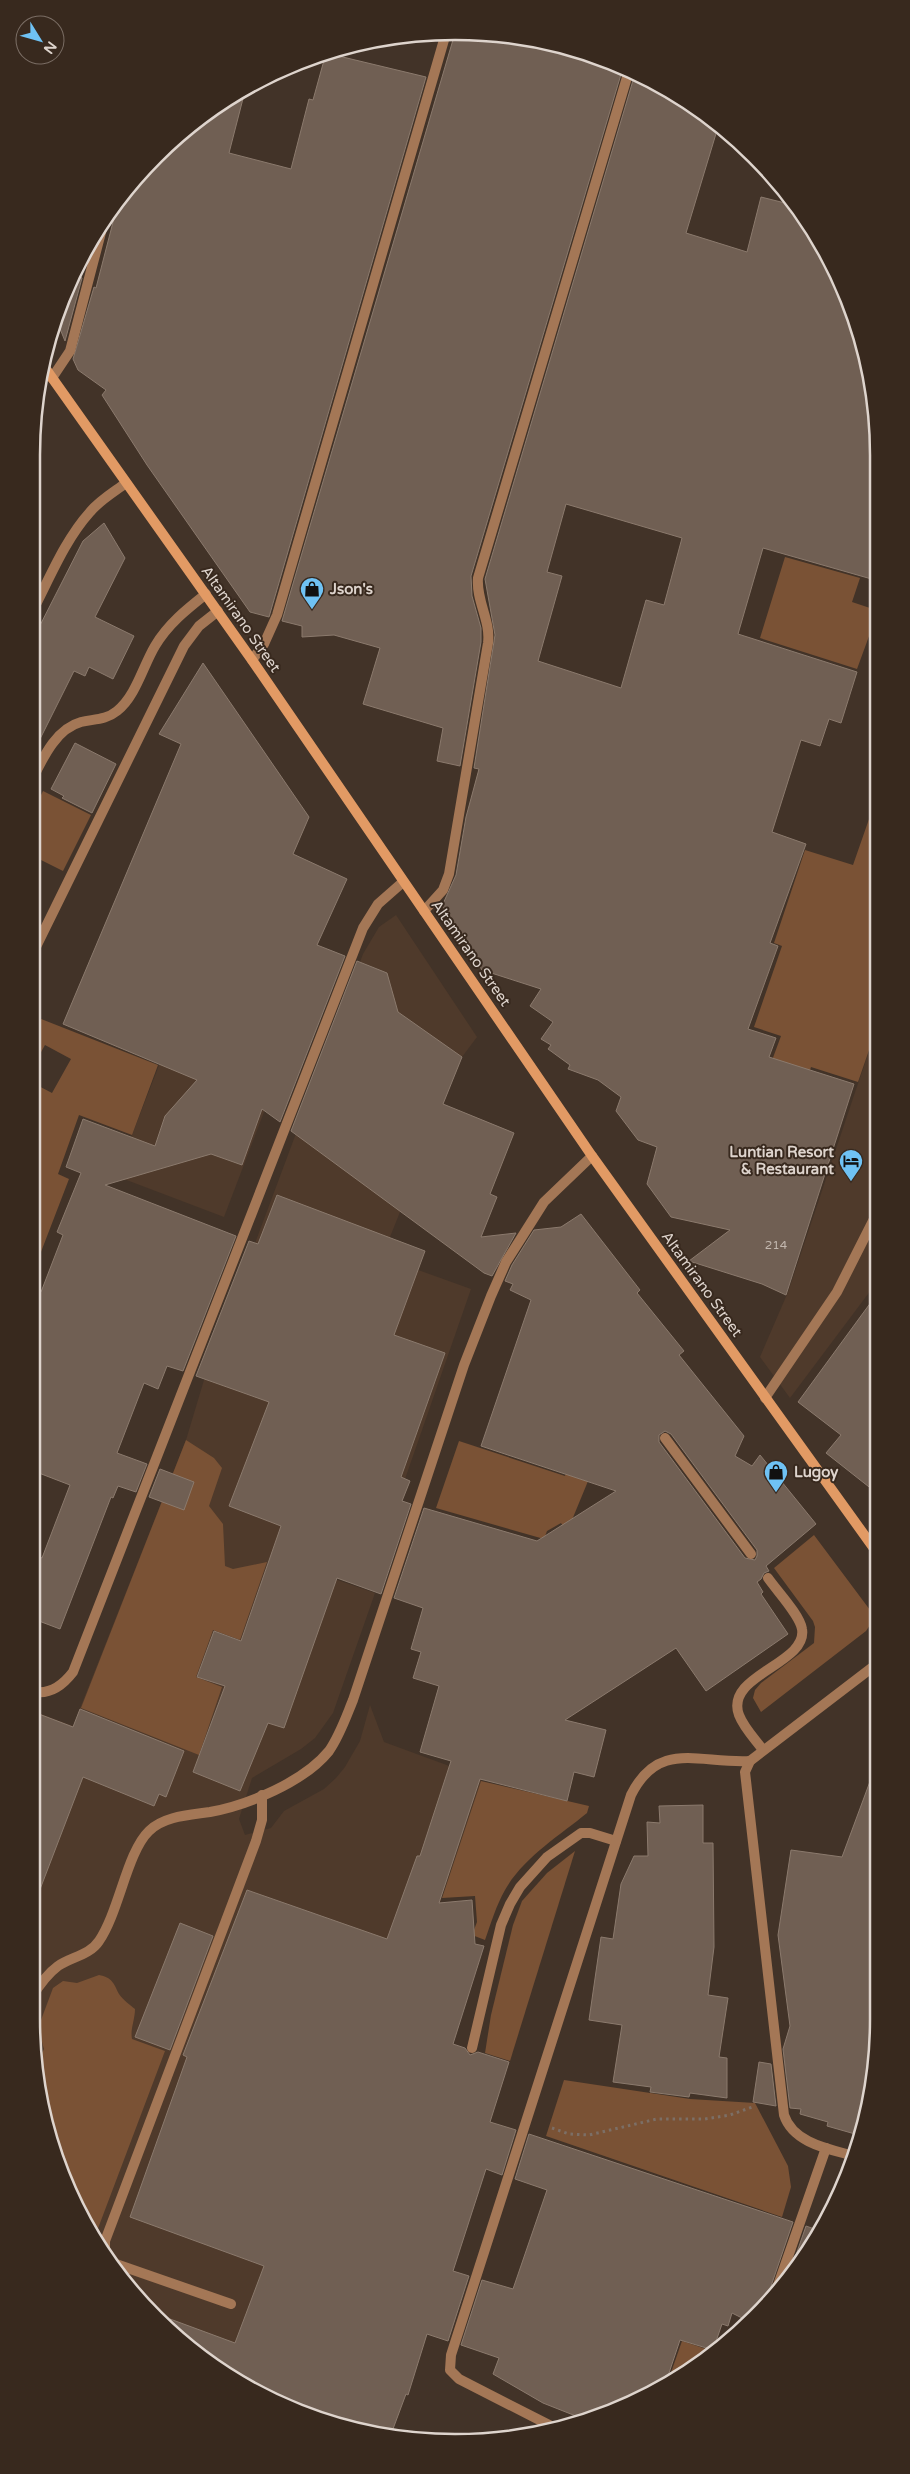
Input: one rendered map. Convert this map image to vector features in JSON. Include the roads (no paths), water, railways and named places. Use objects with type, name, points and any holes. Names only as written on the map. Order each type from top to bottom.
[{"type":"main road","name":"Altamirano Street","points":[[48,373],[218,611],[592,1156],[870,1543]]},
{"type":"street","points":[[252,660],[266,639],[277,615],[444,40]]},
{"type":"street","points":[[424,911],[443,890],[449,874],[488,643],[489,630],[477,589],[478,578],[627,78]]},
{"type":"street","points":[[52,378],[70,351],[98,243]]},
{"type":"street","points":[[40,597],[80,523],[97,504],[126,483]]},
{"type":"street","points":[[40,766],[49,749],[64,731],[79,723],[110,717],[118,711],[131,694],[159,640],[179,617],[206,594]]},
{"type":"street","points":[[40,939],[184,646],[199,626],[218,611]]},
{"type":"street","points":[[40,1693],[58,1687],[68,1678],[75,1667],[363,928],[378,904],[403,882]]},
{"type":"street","points":[[40,1987],[59,1965],[88,1951],[98,1942],[111,1918],[138,1849],[149,1831],[173,1819],[220,1810],[262,1795],[294,1779],[314,1766],[329,1751],[353,1700],[464,1365],[506,1262],[544,1202],[592,1156]]},
{"type":"street","points":[[765,1398],[837,1292],[870,1227]]},
{"type":"street","points":[[665,1438],[752,1554]]},
{"type":"street","points":[[763,1750],[739,1716],[739,1701],[742,1693],[752,1681],[794,1650],[802,1640],[799,1622],[768,1578]]},
{"type":"street","points":[[847,2154],[804,2139],[791,2130],[784,2116],[745,1772],[750,1761],[763,1750],[870,1668]]},
{"type":"street","points":[[546,2424],[459,2379],[449,2366],[526,2120],[636,1784],[649,1768],[666,1759],[750,1761]]},
{"type":"street","points":[[105,2241],[256,1841],[262,1820],[262,1795]]},
{"type":"street","points":[[472,2048],[501,1925],[520,1887],[547,1857],[581,1833],[590,1833],[616,1841]]},
{"type":"street","points":[[782,2275],[826,2148]]},
{"type":"street","points":[[122,2266],[231,2304]]},
{"type":"place","name":"Json's","points":[[312,610]]},
{"type":"place","name":"Luntian Resort & Restaurant","points":[[851,1182]]},
{"type":"place","name":"Lugoy","points":[[776,1493]]}]
